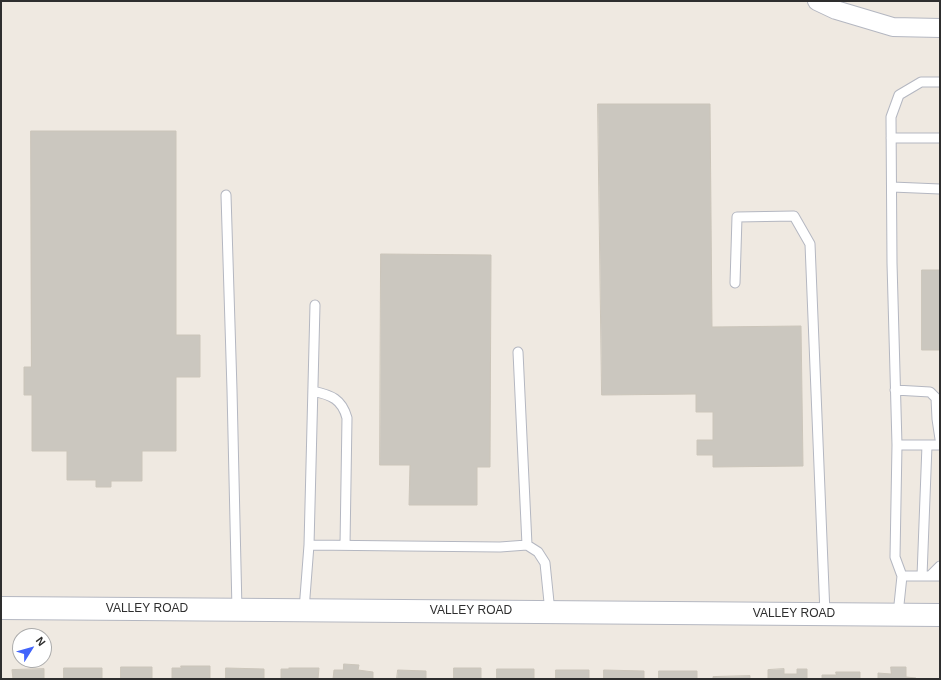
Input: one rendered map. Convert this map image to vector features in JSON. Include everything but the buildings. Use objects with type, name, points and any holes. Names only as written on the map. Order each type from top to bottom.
[{"type":"street","points":[[817,1],[836,10],[894,27],[940,28]]},
{"type":"street","name":"VALLEY ROAD","points":[[1,608],[940,615]]},
{"type":"lane","points":[[898,614],[902,576],[895,557],[896,445],[891,116],[899,96],[921,82],[940,82]]},
{"type":"lane","points":[[891,138],[940,138]]},
{"type":"lane","points":[[892,187],[940,189]]},
{"type":"lane","points":[[226,195],[237,610]]},
{"type":"lane","points":[[735,283],[737,217],[794,216],[810,244],[824,614]]},
{"type":"lane","points":[[304,610],[309,545],[314,305]]},
{"type":"lane","points":[[518,352],[527,545]]},
{"type":"lane","points":[[895,390],[930,392],[936,398],[940,439]]},
{"type":"lane","points":[[312,391],[327,395],[339,402],[344,408],[348,418],[345,545]]},
{"type":"lane","points":[[896,445],[940,444]]},
{"type":"lane","points":[[927,445],[931,576]]},
{"type":"lane","points":[[309,545],[500,547],[527,545],[538,552],[545,562],[550,612]]},
{"type":"lane","points":[[902,576],[931,576],[940,566]]}]
